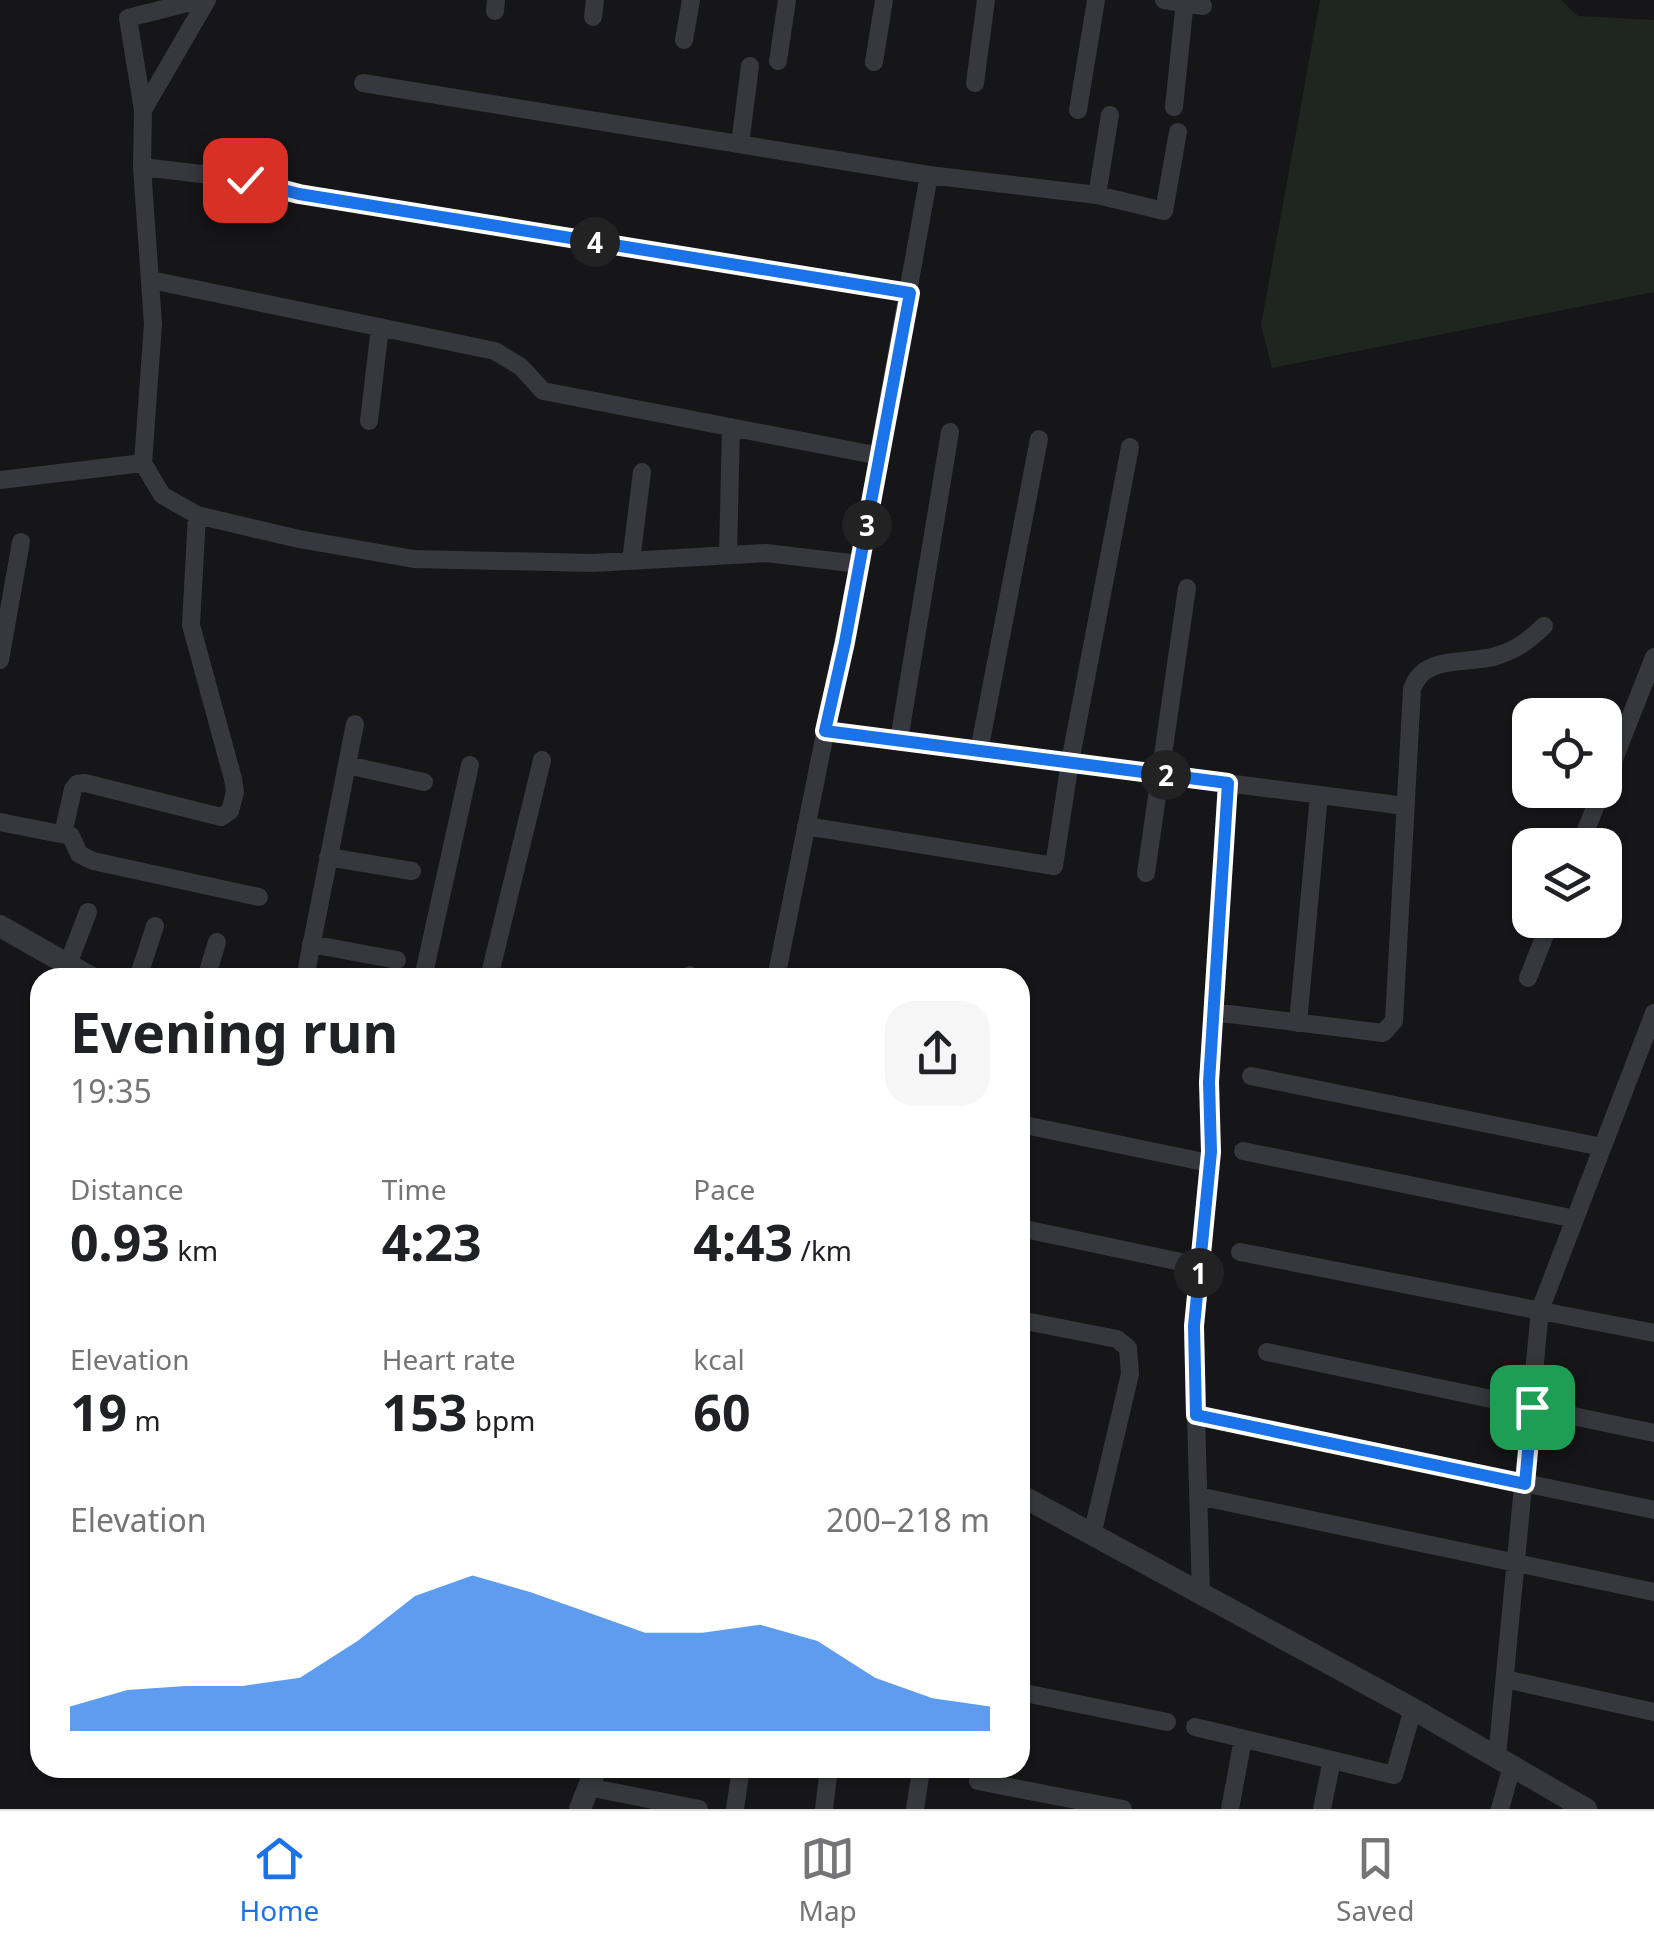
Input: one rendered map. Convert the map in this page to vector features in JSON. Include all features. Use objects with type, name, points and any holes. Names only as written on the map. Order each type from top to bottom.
[{"type":"street","points":[[199,0],[127,9],[143,110],[142,167],[153,324],[143,463],[162,495],[197,515],[299,540],[414,559],[631,561],[766,553],[859,564]]},
{"type":"street","points":[[143,110],[208,0]]},
{"type":"street","points":[[684,40],[691,0]]},
{"type":"street","points":[[778,61],[787,0]]},
{"type":"street","points":[[874,62],[884,0]]},
{"type":"street","points":[[975,82],[986,0]]},
{"type":"street","points":[[1078,110],[1096,0]]},
{"type":"street","points":[[1164,0],[1191,3],[1174,107]]},
{"type":"street","points":[[740,144],[750,66]]},
{"type":"street","points":[[363,83],[929,175],[1097,195],[1164,211],[1178,132]]},
{"type":"street","points":[[1097,195],[1110,115]]},
{"type":"street","points":[[142,167],[245,180],[299,194],[910,293]]},
{"type":"street","points":[[778,968],[880,456],[929,175]]},
{"type":"street","points":[[150,280],[495,351],[520,367],[544,391],[880,456]]},
{"type":"street","points":[[369,422],[380,327]]},
{"type":"street","points":[[728,555],[731,427]]},
{"type":"street","points":[[899,740],[950,432]]},
{"type":"street","points":[[979,751],[1039,439]]},
{"type":"street","points":[[806,826],[1054,866],[1130,446]]},
{"type":"street","points":[[0,480],[143,463]]},
{"type":"street","points":[[631,561],[642,472]]},
{"type":"street","points":[[63,834],[77,784],[222,817],[230,811],[235,792],[233,779],[191,625],[197,515]]},
{"type":"street","points":[[0,660],[21,542]]},
{"type":"street","points":[[1146,873],[1187,588]]},
{"type":"street","points":[[1214,1012],[1383,1034],[1394,1021],[1412,689],[1417,675],[1428,667],[1495,656],[1524,645],[1544,626]]},
{"type":"street","points":[[1622,739],[1654,657]]},
{"type":"street","points":[[306,968],[355,724]]},
{"type":"street","points":[[825,731],[1406,806]]},
{"type":"street","points":[[492,968],[542,760]]},
{"type":"street","points":[[425,968],[470,764]]},
{"type":"street","points":[[347,766],[424,782]]},
{"type":"street","points":[[1201,1596],[1194,1326],[1210,1163],[1214,1012],[1228,783]]},
{"type":"street","points":[[1298,1023],[1319,794]]},
{"type":"street","points":[[0,822],[63,834],[76,841],[84,858],[259,897]]},
{"type":"street","points":[[328,858],[412,871]]},
{"type":"street","points":[[68,964],[88,912]]},
{"type":"street","points":[[0,926],[75,968]]},
{"type":"street","points":[[141,968],[155,926]]},
{"type":"street","points":[[1528,978],[1544,938]]},
{"type":"street","points":[[209,968],[217,942]]},
{"type":"street","points":[[311,944],[397,960]]},
{"type":"street","points":[[1500,1809],[1505,1679],[1540,1310],[1654,1013]]},
{"type":"street","points":[[1251,1076],[1602,1147]]},
{"type":"street","points":[[1030,1126],[1210,1163]]},
{"type":"street","points":[[1244,1151],[1575,1219]]},
{"type":"street","points":[[1030,1230],[1200,1266]]},
{"type":"street","points":[[1240,1252],[1654,1333]]},
{"type":"street","points":[[1030,1322],[1116,1339],[1128,1348],[1130,1374],[1092,1535]]},
{"type":"street","points":[[1268,1352],[1654,1432]]},
{"type":"street","points":[[1196,1415],[1654,1510]]},
{"type":"street","points":[[1198,1496],[1654,1592]]},
{"type":"street","points":[[1030,1501],[1413,1709],[1586,1809]]},
{"type":"street","points":[[1505,1679],[1654,1712]]},
{"type":"street","points":[[1030,1694],[1166,1722]]},
{"type":"street","points":[[1195,1727],[1394,1775],[1413,1709]]},
{"type":"street","points":[[1230,1809],[1243,1739]]},
{"type":"street","points":[[1322,1809],[1332,1760]]},
{"type":"street","points":[[735,1809],[740,1778]]},
{"type":"street","points":[[824,1809],[828,1778]]},
{"type":"street","points":[[915,1809],[920,1778]]},
{"type":"street","points":[[978,1778],[978,1781],[1123,1809]]},
{"type":"street","points":[[588,1788],[699,1809]]},
{"type":"shaded area","points":[[1320,0],[1561,0],[1578,16],[1654,20],[1654,292],[1272,368],[1261,325]]},
{"type":"route","points":[[245,180],[299,194],[910,293],[825,731],[1228,783],[1209,1082],[1211,1152],[1194,1326],[1196,1415],[1525,1484],[1532,1407]]}]
